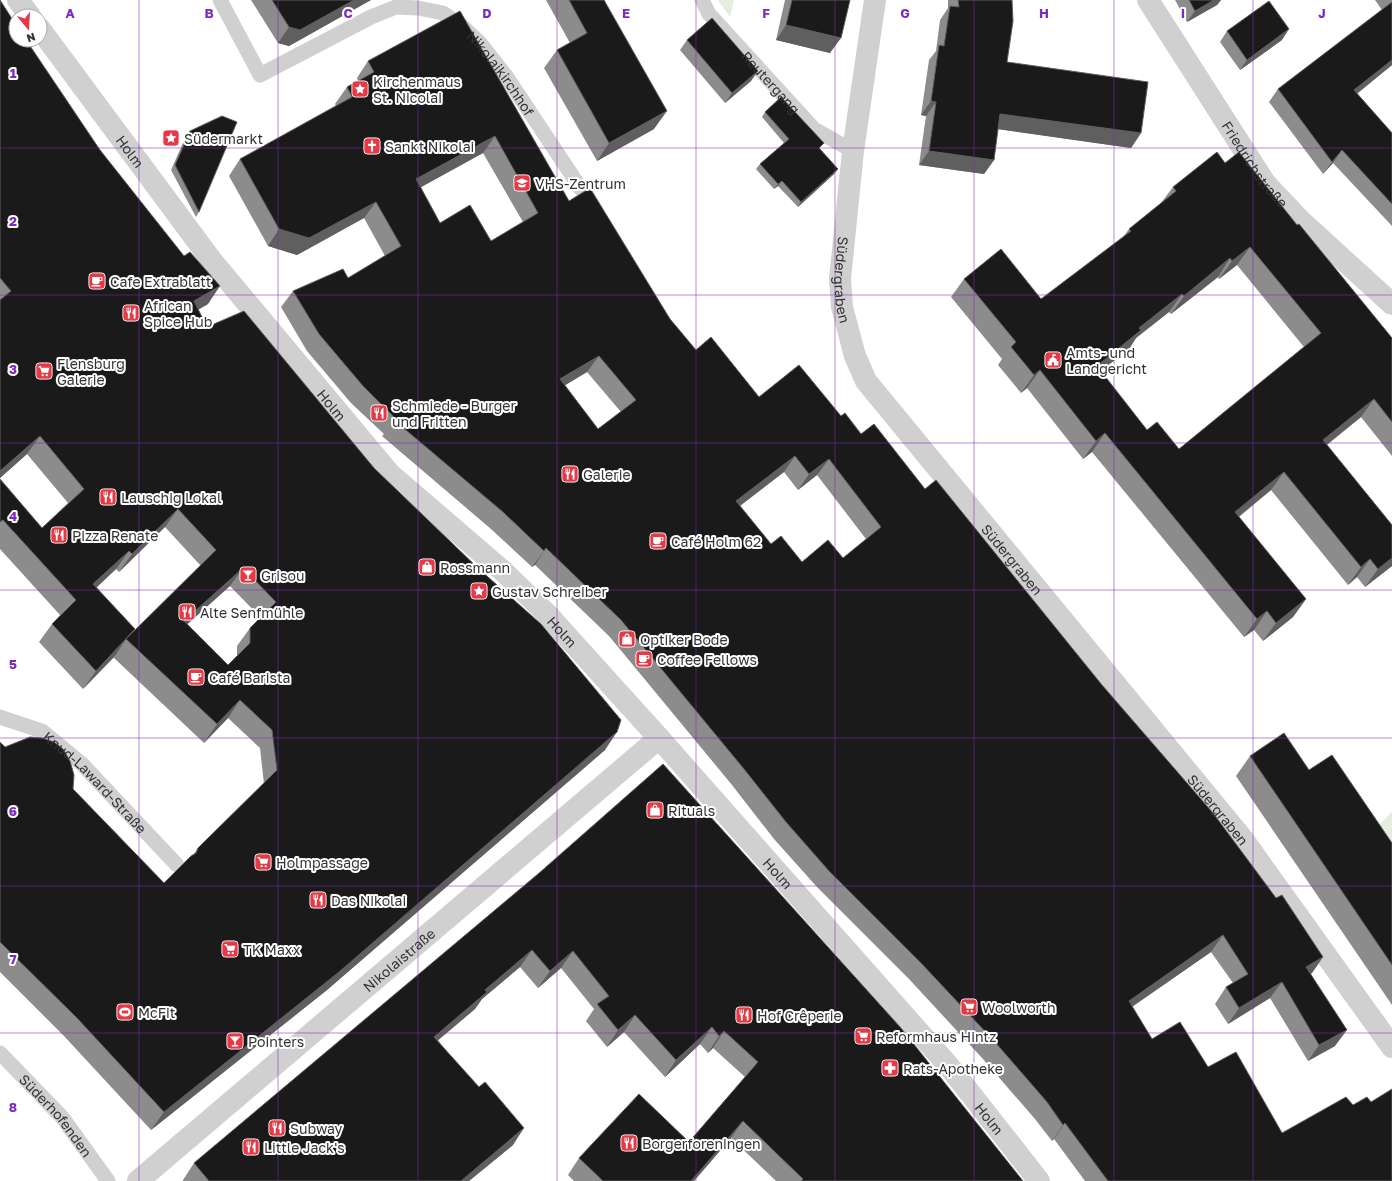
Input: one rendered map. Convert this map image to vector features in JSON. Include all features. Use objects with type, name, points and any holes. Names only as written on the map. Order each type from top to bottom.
[{"type":"street","name":"Südergraben","points":[[875,0],[853,151],[840,279],[843,314],[854,356],[866,381],[1242,838],[1392,1047]]},
{"type":"street","name":"Friedrichstraße","points":[[1148,0],[1265,183],[1302,222],[1392,304]]},
{"type":"street","name":"Holm","points":[[48,40],[212,261],[390,474],[489,559],[536,603],[659,738],[948,1065],[1039,1181]]},
{"type":"street","name":"Nikolaistraße","points":[[143,1179],[323,1023],[659,738]]},
{"type":"lane","name":"Nikolaikirchhof","points":[[220,0],[260,75],[371,17],[396,7],[418,8],[443,13],[462,26],[480,43],[506,76],[582,189]]},
{"type":"lane","name":"Reutergang","points":[[702,0],[709,14],[814,129],[853,151]]},
{"type":"lane","name":"Knud-Laward-Straße","points":[[0,717],[42,731],[82,764],[177,865]]},
{"type":"lane","name":"Süderhofenden","points":[[0,1053],[62,1117],[108,1181]]},
{"type":"shaded area","points":[[718,0],[734,0],[730,17]]},
{"type":"shaded area","points":[[1392,812],[1392,846],[1372,832]]},
{"type":"building","points":[[0,0],[8,12],[8,48],[31,48],[100,150],[184,256],[190,252],[220,286],[194,301],[207,327],[244,311],[374,468],[479,569],[541,624],[621,720],[617,732],[339,972],[164,1112],[77,1018],[0,942],[0,742],[5,747],[30,737],[42,738],[54,742],[63,749],[70,761],[74,775],[73,789],[164,883],[191,856],[196,853],[198,848],[277,770],[272,730],[240,700],[217,724],[126,639],[216,550],[178,509],[132,554],[129,551],[93,584],[135,629],[96,671],[52,624],[76,600],[3,520],[0,522],[0,479],[42,528],[84,489],[40,436],[0,471],[0,300],[11,291],[0,278]],"holes":[[[243,568],[276,602],[250,628],[250,643],[228,665],[184,621]]]},
{"type":"building","points":[[272,0],[354,0],[300,30],[289,27]]},
{"type":"building","points":[[569,0],[604,0],[667,111],[609,143],[557,50],[587,33]]},
{"type":"building","points":[[792,0],[850,0],[841,38],[786,25]]},
{"type":"building","points":[[958,0],[1012,0],[1013,21],[1007,62],[1148,82],[1141,133],[1000,114],[994,160],[929,151],[936,102],[931,101],[939,45],[944,46],[950,6],[959,7]]},
{"type":"building","points":[[1189,0],[1214,0],[1195,11]]},
{"type":"building","points":[[1269,1],[1289,29],[1247,60],[1227,31]]},
{"type":"building","points":[[1392,2],[1392,60],[1354,90],[1392,133],[1392,204],[1342,150],[1332,162],[1278,89]]},
{"type":"building","points":[[460,11],[569,201],[590,188],[670,319],[696,350],[711,337],[759,397],[799,365],[841,416],[845,413],[861,434],[874,424],[925,489],[936,480],[1102,685],[1213,813],[1276,898],[1282,895],[1323,957],[1306,967],[1347,1030],[1319,1045],[1282,982],[1239,1008],[1226,987],[1248,974],[1223,935],[1129,1001],[1152,1039],[1180,1022],[1208,1067],[1236,1052],[1282,1133],[1346,1097],[1353,1105],[1367,1097],[1371,1102],[1392,1089],[1392,1181],[1108,1181],[1065,1123],[1063,1125],[1047,1102],[995,1042],[921,963],[829,871],[786,822],[621,620],[546,548],[544,551],[503,512],[394,420],[396,419],[363,386],[319,334],[293,291],[343,269],[348,278],[401,246],[376,202],[309,238],[279,229],[240,159],[352,97],[347,87],[374,72],[368,61]],"holes":[[[495,136],[538,213],[491,241],[470,205],[440,223],[416,179]],[[599,356],[636,400],[598,429],[560,379]],[[795,456],[809,474],[829,459],[881,527],[843,558],[828,540],[802,562],[781,536],[771,544],[736,501]]]},
{"type":"building","points":[[712,18],[758,71],[732,93],[687,40]]},
{"type":"building","points":[[781,97],[824,143],[819,148],[838,169],[801,202],[782,181],[778,184],[760,164],[789,139],[765,112]]},
{"type":"building","points":[[222,116],[237,122],[199,212],[175,165],[190,131]]},
{"type":"building","points":[[1217,152],[1225,163],[1239,152],[1297,225],[1299,224],[1392,338],[1392,422],[1374,399],[1323,440],[1392,525],[1392,558],[1378,569],[1370,559],[1361,567],[1284,472],[1235,512],[1306,599],[1276,623],[1267,611],[1257,619],[1105,433],[1096,441],[1040,370],[1034,375],[1011,347],[1016,342],[964,279],[1001,249],[1041,299],[1131,231],[1129,229],[1176,191],[1173,187]],"holes":[[[1250,247],[1321,333],[1179,449],[1157,422],[1147,430],[1097,366],[1141,330],[1139,328],[1182,294],[1184,296],[1230,258],[1232,261]]]},
{"type":"building","points":[[1284,733],[1309,770],[1332,755],[1392,843],[1392,965],[1250,756]]},
{"type":"building","points":[[663,764],[901,1028],[1023,1181],[801,1181],[803,1179],[743,1121],[691,1181],[603,1181],[579,1158],[639,1094],[689,1142],[758,1062],[724,1031],[719,1036],[712,1027],[676,1060],[635,1015],[618,1030],[597,1004],[609,996],[573,951],[550,971],[532,950],[485,990],[487,992],[434,1037],[479,1087],[485,1082],[524,1128],[461,1181],[209,1181],[194,1163],[538,874]]},
{"type":"place","name":"Kirchenmaus St. Nicolai","points":[[360,89]]},
{"type":"place","name":"Südermarkt","points":[[171,138]]},
{"type":"place","name":"Sankt Nikolai","points":[[372,146]]},
{"type":"place","name":"VHS-Zentrum","points":[[522,183]]},
{"type":"place","name":"Cafe Extrablatt","points":[[97,281]]},
{"type":"place","name":"African Spice Hub","points":[[131,313]]},
{"type":"place","name":"Amts- und Landgericht","points":[[1053,360]]},
{"type":"place","name":"Flensburg Galerie","points":[[44,371]]},
{"type":"place","name":"Schmiede - Burger und Fritten","points":[[379,413]]},
{"type":"place","name":"Galerie","points":[[570,474]]},
{"type":"place","name":"Lauschig Lokal","points":[[108,497]]},
{"type":"place","name":"Pizza Renate","points":[[59,535]]},
{"type":"place","name":"Café Holm 62","points":[[658,541]]},
{"type":"place","name":"Rossmann","points":[[427,567]]},
{"type":"place","name":"Grisou","points":[[248,575]]},
{"type":"place","name":"Gustav Schreiber","points":[[479,591]]},
{"type":"place","name":"Alte Senfmühle","points":[[187,612]]},
{"type":"place","name":"Optiker Bode","points":[[627,639]]},
{"type":"place","name":"Coffee Fellows","points":[[644,659]]},
{"type":"place","name":"Café Barista","points":[[196,677]]},
{"type":"place","name":"Rituals","points":[[655,810]]},
{"type":"place","name":"Holmpassage","points":[[263,862]]},
{"type":"place","name":"Das Nikolai","points":[[318,900]]},
{"type":"place","name":"TK Maxx","points":[[230,949]]},
{"type":"place","name":"Woolworth","points":[[969,1007]]},
{"type":"place","name":"McFit","points":[[125,1012]]},
{"type":"place","name":"Hof Crêperie","points":[[744,1015]]},
{"type":"place","name":"Reformhaus Hintz","points":[[863,1036]]},
{"type":"place","name":"Pointers","points":[[235,1041]]},
{"type":"place","name":"Rats-Apotheke","points":[[890,1068]]},
{"type":"place","name":"Subway","points":[[277,1128]]},
{"type":"place","name":"Borgerforeningen","points":[[629,1143]]},
{"type":"place","name":"Little Jack's","points":[[251,1147]]}]
